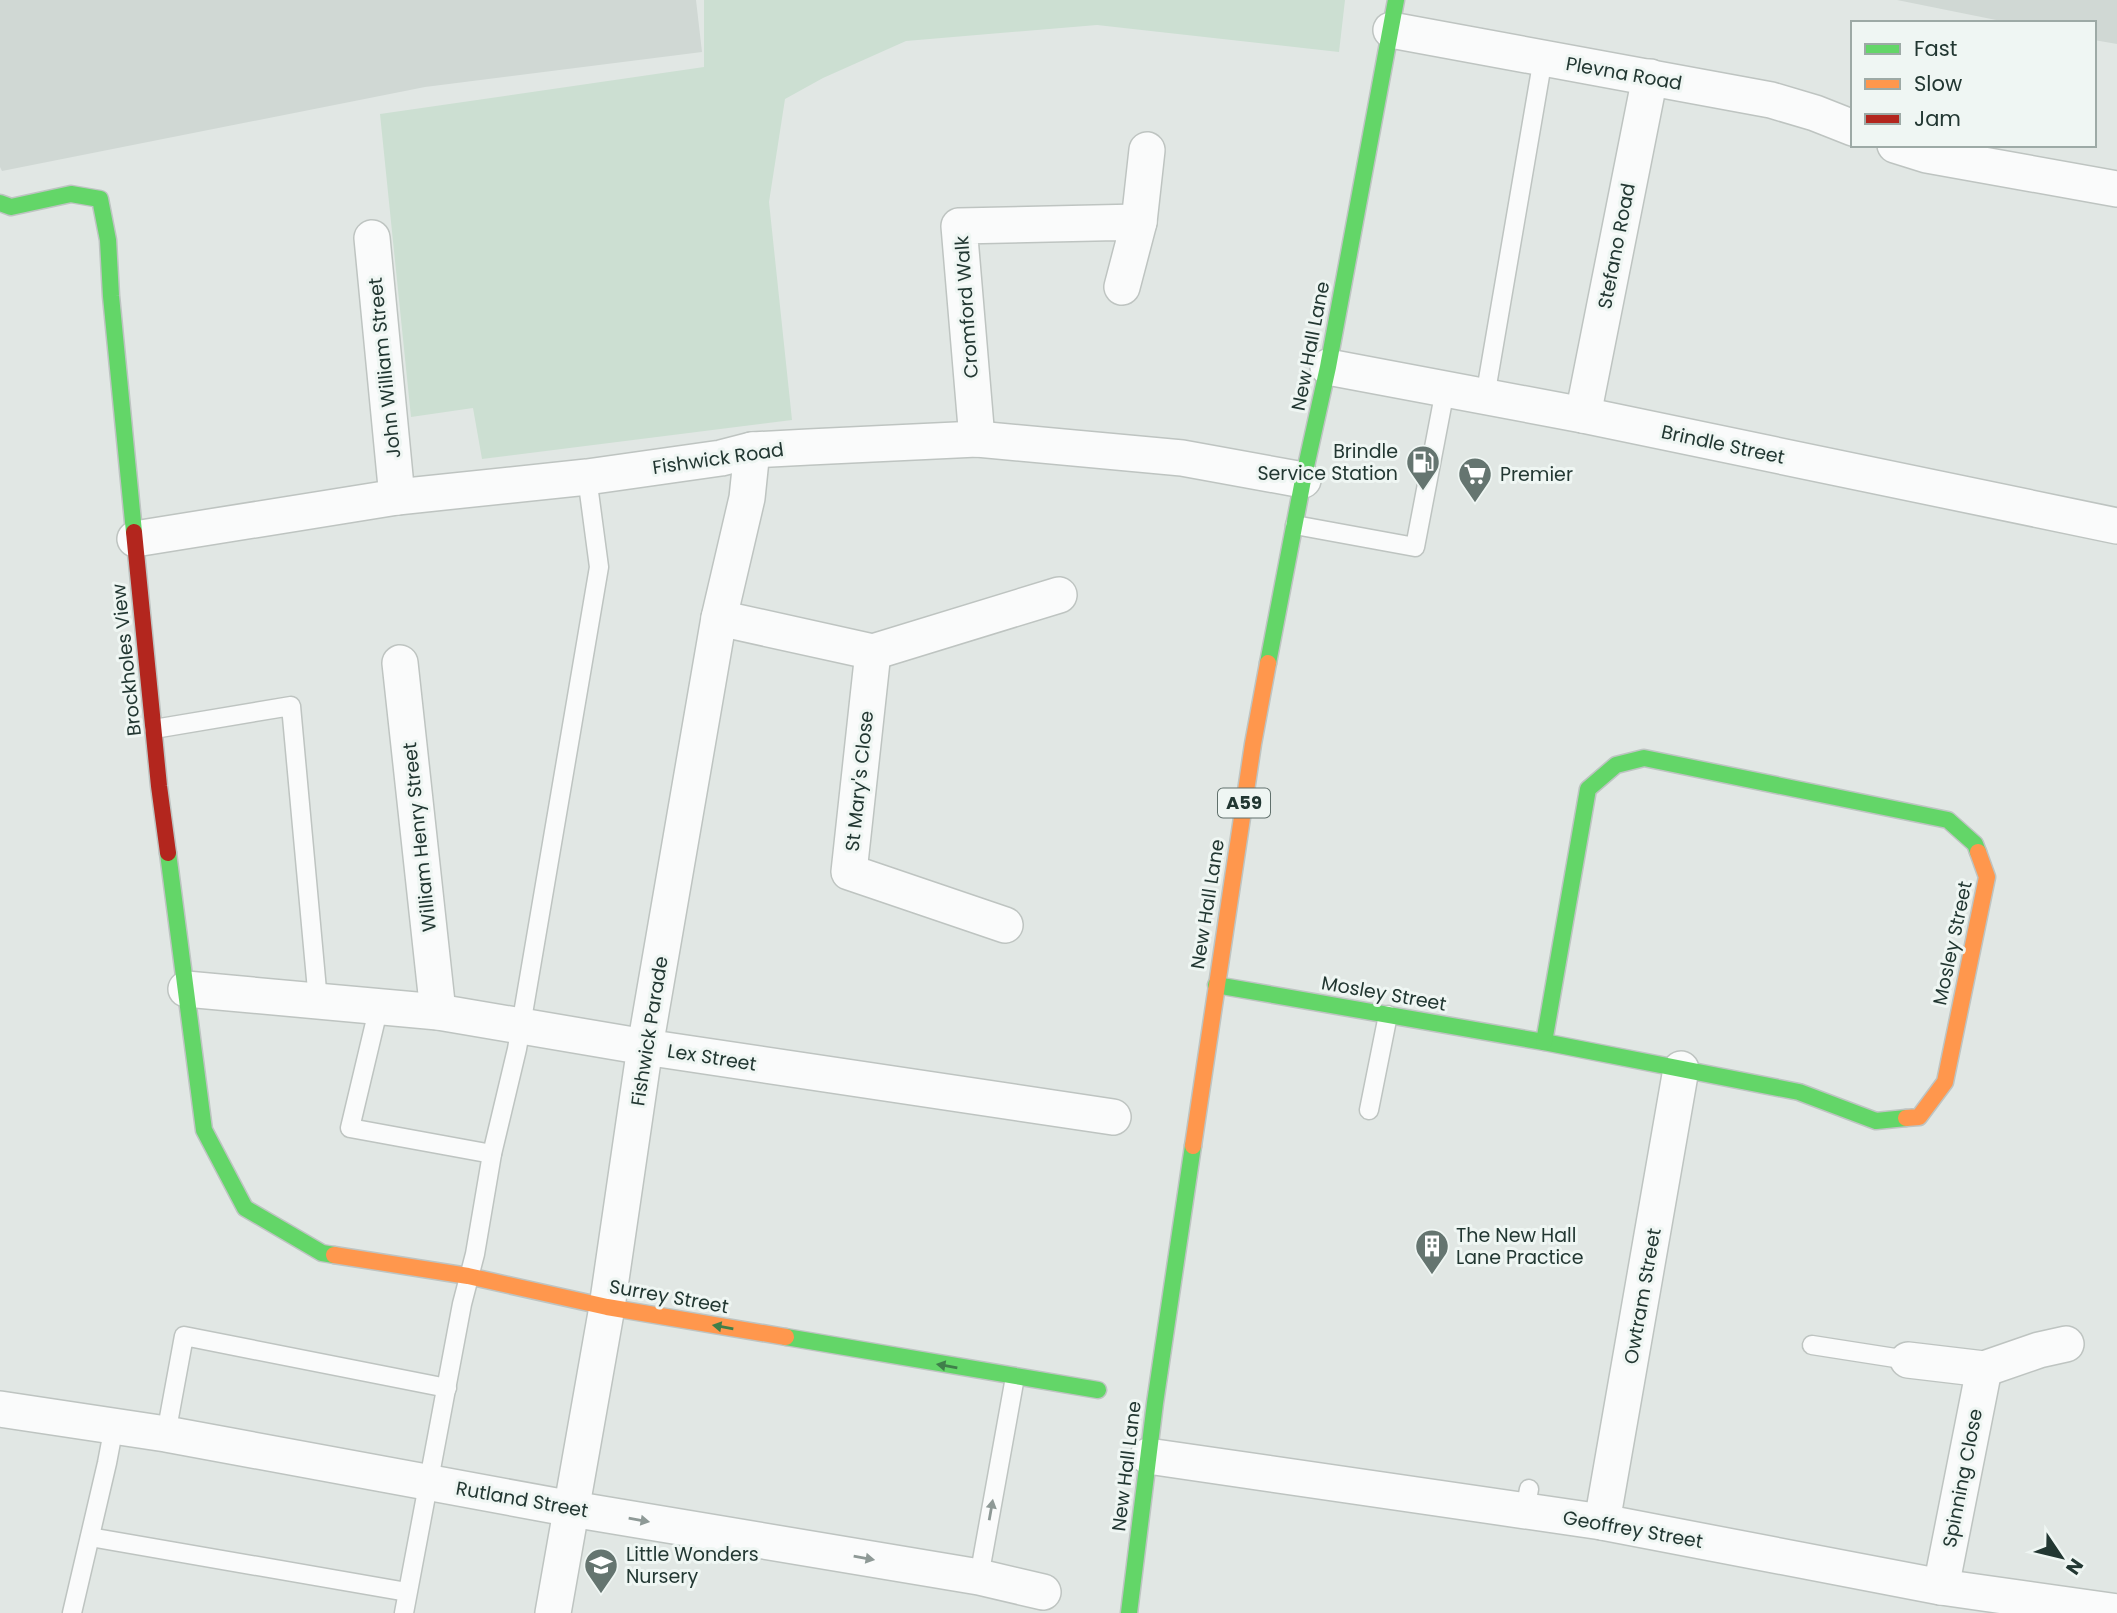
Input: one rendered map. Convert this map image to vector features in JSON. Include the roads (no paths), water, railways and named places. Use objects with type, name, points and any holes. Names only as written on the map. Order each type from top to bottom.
[{"type":"main road","name":"New Hall Lane","points":[[1129,1613],[1148,1456],[1253,744],[1394,15]]},
{"type":"main road","name":"Brockholes View","points":[[0,203],[11,207],[71,194],[100,199],[108,240],[111,296],[154,729],[204,1130],[245,1208]]},
{"type":"main road","name":"Mosley Street","points":[[1216,985],[1544,1042],[1799,1092],[1876,1121],[1919,1117],[1944,1082],[1987,877],[1975,844],[1948,820],[1644,758],[1616,765],[1588,789],[1544,1042]]},
{"type":"main road","name":"Surrey Street","points":[[245,1208],[322,1253],[468,1276],[607,1307],[1098,1390]]},
{"type":"street","name":"Plevna Road","points":[[1394,15],[1543,58],[1771,100],[1851,127]]},
{"type":"street","name":"Stefano Road","points":[[1583,415],[1650,77]]},
{"type":"street","points":[[1901,147],[1927,155],[2117,189]]},
{"type":"street","points":[[1122,286],[1139,222],[1147,150]]},
{"type":"street","name":"Cromford Walk","points":[[977,439],[959,226],[1139,222]]},
{"type":"street","name":"John William Street","points":[[372,239],[397,497]]},
{"type":"street","name":"Brindle Street","points":[[1328,367],[1583,415],[2117,526]]},
{"type":"street","name":"Fishwick Road","points":[[135,539],[397,497],[587,477],[721,458],[752,450],[977,439],[1182,457],[1303,480]]},
{"type":"street","name":"Fishwick Parade","points":[[553,1613],[607,1307],[645,1047],[719,618],[747,498],[752,450]]},
{"type":"street","points":[[719,618],[873,652],[1059,595]]},
{"type":"street","name":"St Mary's Close","points":[[873,652],[849,872],[1005,925]]},
{"type":"street","name":"William Henry Street","points":[[400,663],[438,1012]]},
{"type":"street","name":"Lex Street","points":[[186,989],[438,1012],[645,1047],[1113,1117]]},
{"type":"street","name":"Owtram Street","points":[[1602,1522],[1681,1069]]},
{"type":"street","points":[[1908,1360],[1984,1369],[2039,1350],[2066,1344]]},
{"type":"street","name":"Spinning Close","points":[[1941,1587],[1984,1369]]},
{"type":"street","name":"Rutland Street","points":[[0,1409],[166,1434],[572,1509],[979,1577],[1043,1592]]},
{"type":"street","name":"Geoffrey Street","points":[[1148,1456],[1527,1500],[1602,1522],[1941,1587],[2117,1612]]},
{"type":"lane","points":[[1485,397],[1543,58]]},
{"type":"lane","points":[[1295,525],[1415,547],[1445,390]]},
{"type":"lane","points":[[404,1613],[427,1482],[468,1276],[475,1254],[492,1154],[521,1026],[600,567],[587,477]]},
{"type":"lane","points":[[154,729],[291,706],[318,1001]]},
{"type":"lane","points":[[379,1006],[350,1128],[492,1154]]},
{"type":"lane","points":[[1369,1110],[1388,1014]]},
{"type":"lane","points":[[166,1434],[184,1336],[447,1388]]},
{"type":"lane","points":[[1812,1345],[1908,1360]]},
{"type":"lane","points":[[979,1577],[1015,1377]]},
{"type":"lane","points":[[72,1613],[114,1426]]},
{"type":"lane","points":[[90,1537],[407,1592]]},
{"type":"place","name":"Brindle Service Station","points":[[1423,492]]},
{"type":"place","name":"Premier","points":[[1475,504]]},
{"type":"place","name":"The New Hall Lane Practice","points":[[1432,1276]]},
{"type":"place","name":"Little Wonders Nursery","points":[[601,1595]]}]
